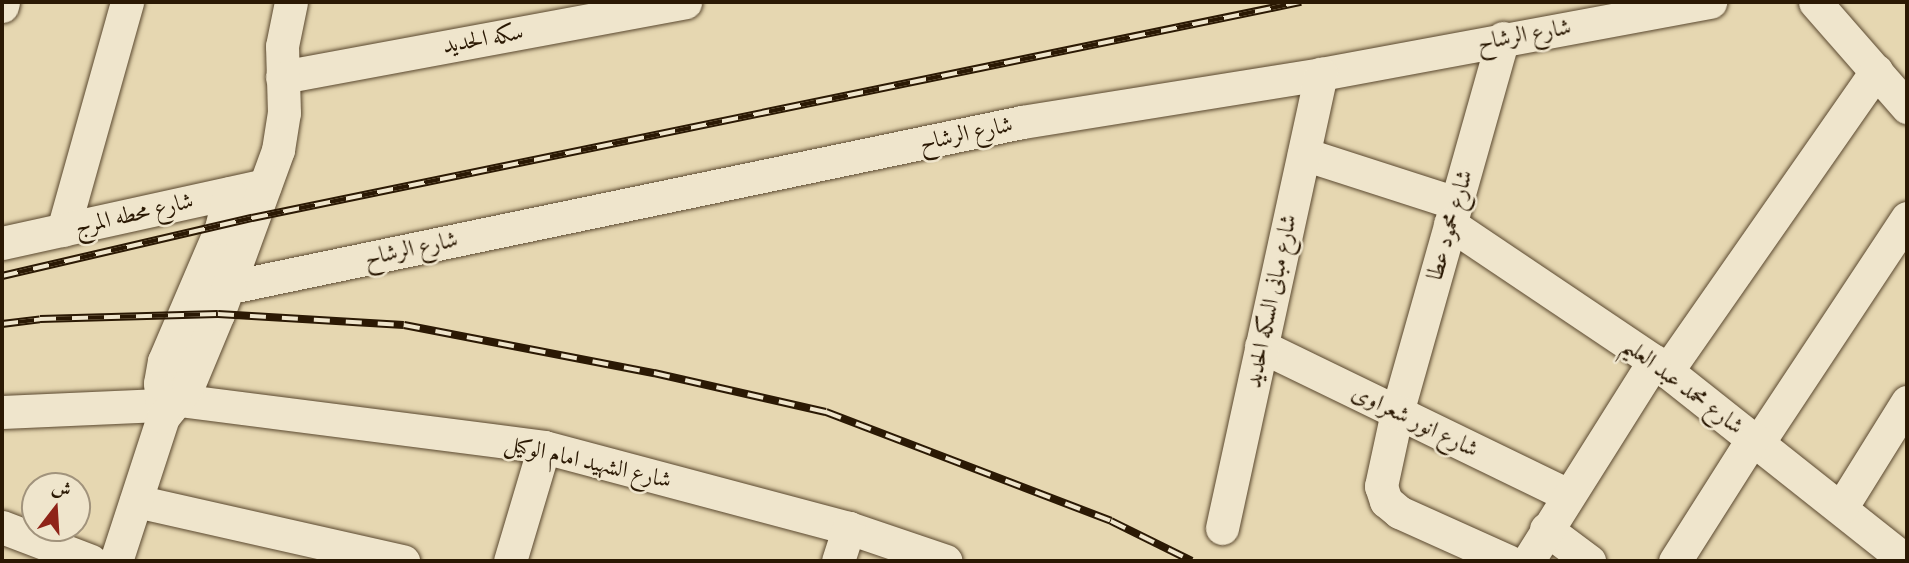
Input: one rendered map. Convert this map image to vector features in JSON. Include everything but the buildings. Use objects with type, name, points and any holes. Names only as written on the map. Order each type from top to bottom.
[{"type":"street","points":[[62,230],[127,2]]},
{"type":"street","points":[[116,561],[168,407],[218,314],[278,150],[284,113],[282,46],[291,2]]},
{"type":"street","name":"سكه الحديد","points":[[282,76],[553,14],[685,2]]},
{"type":"street","name":"شارع الرشاح","points":[[226,288],[1022,122],[1321,74],[1503,38],[1710,2]]},
{"type":"street","points":[[1815,2],[1907,107]]},
{"type":"street","name":"شارع محمود عطا","points":[[1503,38],[1396,412],[1381,486],[1386,501],[1399,512],[1508,561]]},
{"type":"street","points":[[1528,561],[1568,495],[1876,71]]},
{"type":"street","name":"شارع مبانى السكه الحديد","points":[[1222,528],[1321,74]]},
{"type":"street","name":"شارع محمد عبد العليم","points":[[1304,154],[1453,214],[1661,366],[1906,561]]},
{"type":"street","name":"شارع محطه المرج","points":[[2,243],[265,185]]},
{"type":"street","points":[[168,407],[159,383],[164,361],[221,228],[230,193]]},
{"type":"street","points":[[1675,561],[1907,218]]},
{"type":"street","name":"شارع انور شعراوى","points":[[1261,346],[1568,495]]},
{"type":"street","points":[[1841,508],[1907,402]]},
{"type":"street","name":"شارع الشهيد امام الوكيل","points":[[2,412],[168,407],[544,447],[849,528],[946,561]]},
{"type":"street","points":[[510,561],[544,447]]},
{"type":"street","points":[[136,501],[403,561]]},
{"type":"street","points":[[2,527],[91,561]]},
{"type":"street","points":[[838,561],[849,528]]},
{"type":"street","points":[[1546,529],[1589,561]]},
{"type":"railway","points":[[2,276],[252,218],[1301,2]]},
{"type":"railway","points":[[2,324],[40,319],[218,314],[404,325],[654,373],[826,412],[1111,521],[1192,561]]}]
